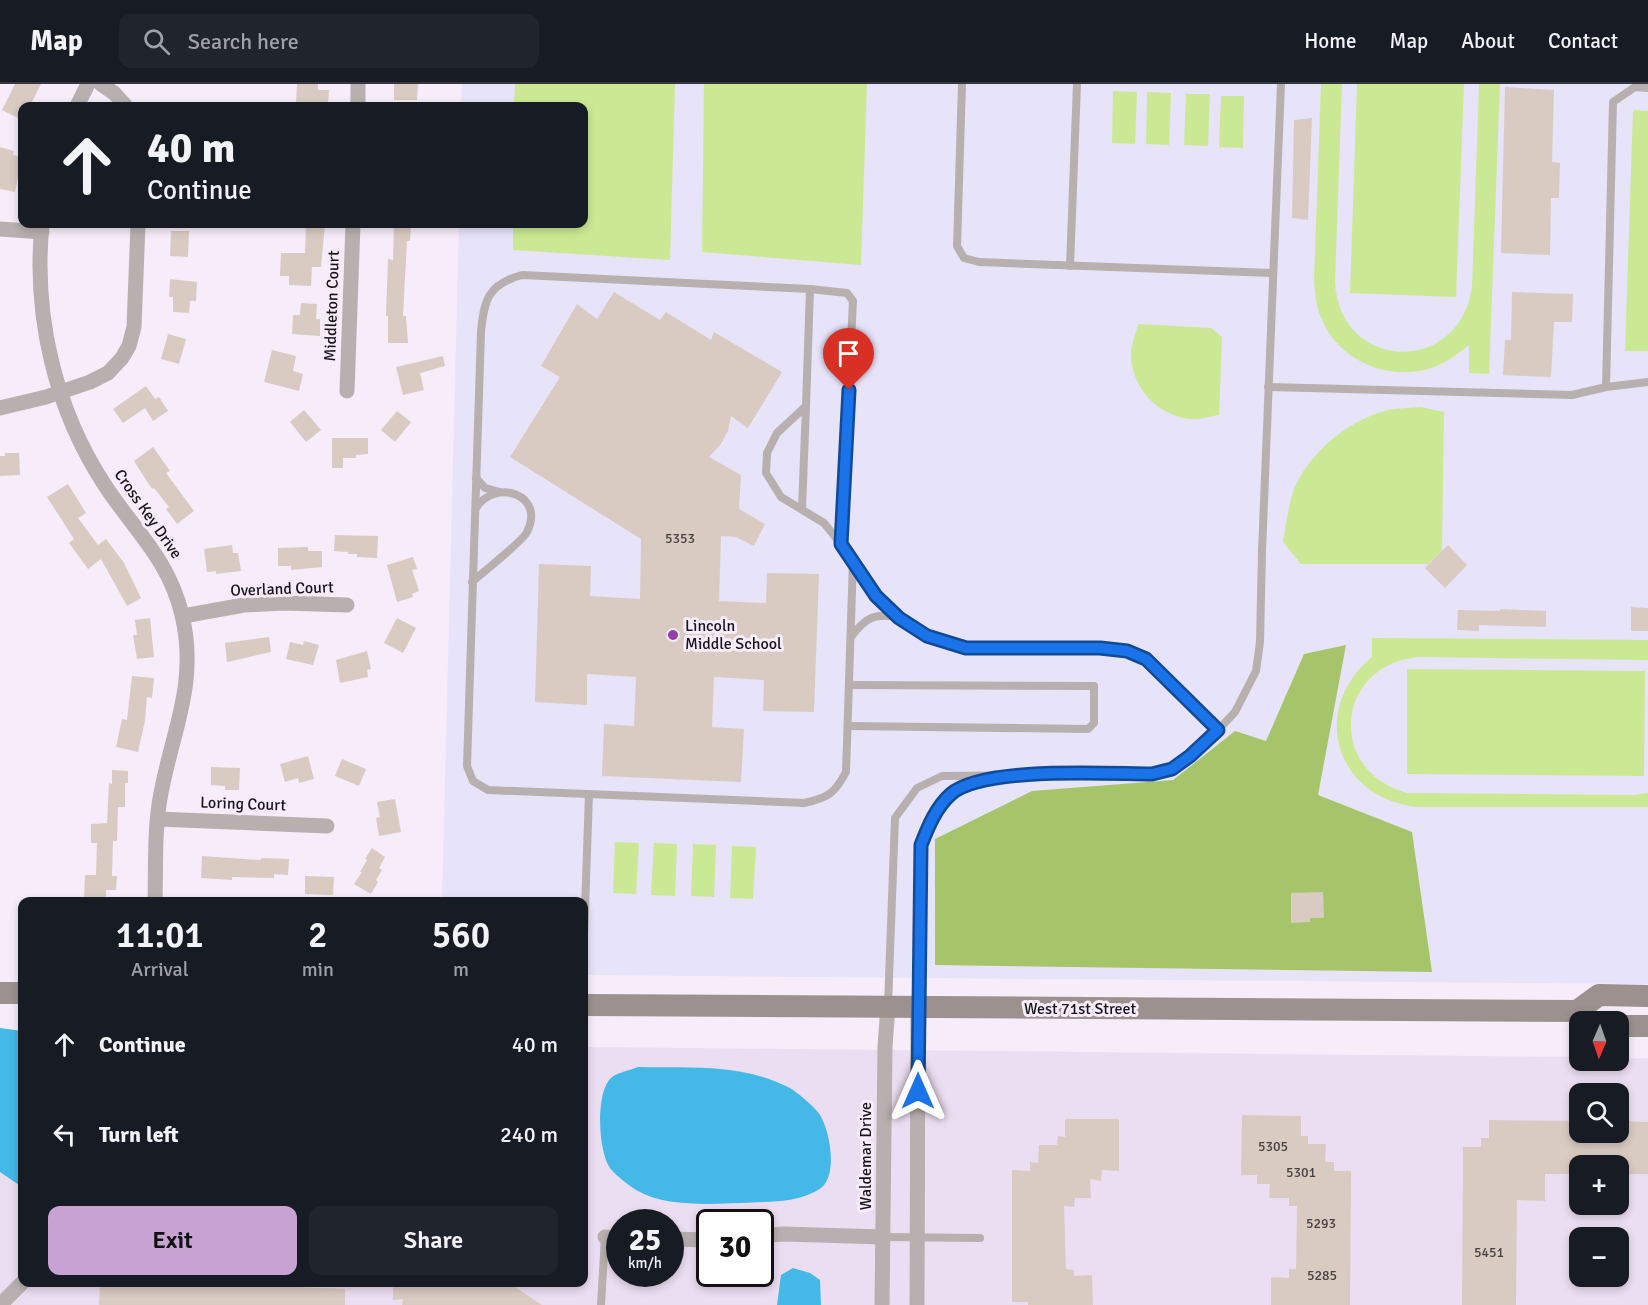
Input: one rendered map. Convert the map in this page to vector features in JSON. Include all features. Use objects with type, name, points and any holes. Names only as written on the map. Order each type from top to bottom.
[{"type":"main road","points":[[0,993],[18,993]]},
{"type":"main road","name":"West 71st Street","points":[[1588,1011],[1599,995],[1648,996]]},
{"type":"main road","name":"West 71st Street","points":[[588,1005],[1569,1016]]},
{"type":"main road","points":[[1629,1026],[1648,1026]]},
{"type":"street","points":[[79,102],[88,84]]},
{"type":"street","points":[[101,84],[122,102]]},
{"type":"street","points":[[358,84],[358,102]]},
{"type":"street","points":[[0,229],[42,228]]},
{"type":"street","name":"Cross Key Drive","points":[[42,228],[40,258],[42,312],[47,344],[61,391],[81,442],[107,489],[154,549],[167,572],[183,616],[188,656],[186,690],[164,778],[158,819],[155,897]]},
{"type":"street","points":[[0,408],[39,399],[90,382],[108,373],[122,358],[129,346],[134,327],[138,228]]},
{"type":"street","name":"Middleton Court","points":[[347,391],[353,228]]},
{"type":"street","name":"Overland Court","points":[[183,616],[244,605],[284,603],[347,605]]},
{"type":"street","name":"Loring Court","points":[[158,819],[327,826]]},
{"type":"street","name":"Waldemar Drive","points":[[882,1305],[885,1046],[888,1007]]},
{"type":"street","points":[[917,1305],[918,1007]]},
{"type":"street","points":[[774,1235],[884,1237]]},
{"type":"street","points":[[0,1305],[18,1287]]},
{"type":"lane","points":[[962,84],[957,246],[964,258],[979,262],[1273,273]]},
{"type":"lane","points":[[1070,266],[1077,84]]},
{"type":"lane","points":[[888,1007],[895,818],[917,788],[942,776],[1152,774],[1172,769],[1190,756],[1235,712],[1256,671],[1260,642],[1281,84]]},
{"type":"lane","points":[[1606,387],[1613,102],[1635,87],[1648,88]]},
{"type":"lane","points":[[841,544],[853,301],[847,293],[810,289],[522,275],[507,279],[493,290],[484,305],[481,332],[467,766],[473,781],[488,790],[804,803],[823,799],[838,788],[846,772],[853,560]]},
{"type":"lane","points":[[802,508],[810,289]]},
{"type":"lane","points":[[1268,387],[1572,395],[1606,387],[1648,382]]},
{"type":"lane","points":[[806,406],[777,433],[766,453],[766,473],[781,497],[824,523],[853,560],[876,596],[899,618],[927,636],[966,648],[1100,648],[1127,651],[1146,659],[1218,730]]},
{"type":"lane","points":[[472,582],[527,534],[532,514],[526,501],[515,493],[485,488],[476,478]]},
{"type":"lane","points":[[474,510],[481,500],[500,492]]},
{"type":"lane","points":[[851,637],[861,623],[880,614],[899,618]]},
{"type":"lane","points":[[848,726],[1088,729],[1094,723],[1094,686],[849,685]]},
{"type":"lane","points":[[918,1007],[921,845],[930,820],[952,793],[977,780],[1019,774]]},
{"type":"lane","points":[[585,897],[589,794]]},
{"type":"lane","points":[[884,1237],[980,1238]]},
{"type":"lane","points":[[602,1305],[606,1278]]},
{"type":"shaded area","points":[[462,84],[1648,84],[1648,984],[588,975],[588,897],[442,897],[459,228],[588,228],[588,102],[461,102]]},
{"type":"shaded area","points":[[0,1041],[18,1041],[18,1287],[588,1287],[588,1047],[1569,1057],[1569,1071],[1629,1071],[1629,1059],[1648,1058],[1648,1305],[0,1305]]},
{"type":"green space","points":[[515,84],[675,84],[670,260],[513,250],[513,228],[588,228],[588,102],[514,102]]},
{"type":"green space","points":[[704,84],[867,84],[861,265],[702,252]]},
{"type":"green space","points":[[1321,84],[1342,84],[1335,282],[1342,312],[1356,333],[1377,347],[1400,352],[1424,348],[1446,336],[1463,316],[1472,287],[1479,84],[1500,84],[1489,374],[1469,373],[1469,345],[1439,365],[1422,370],[1388,371],[1371,366],[1356,359],[1342,348],[1322,320],[1315,295],[1314,280]]},
{"type":"green space","points":[[1357,84],[1464,84],[1456,297],[1350,293]]},
{"type":"green space","points":[[1113,91],[1137,92],[1135,144],[1112,143]]},
{"type":"green space","points":[[1147,92],[1171,93],[1169,145],[1146,144]]},
{"type":"green space","points":[[1186,94],[1210,94],[1208,146],[1184,145]]},
{"type":"green space","points":[[1221,96],[1244,96],[1243,148],[1219,147]]},
{"type":"green space","points":[[1633,110],[1648,111],[1648,351],[1625,351]]},
{"type":"green space","points":[[1138,324],[1211,328],[1222,337],[1219,415],[1194,419],[1179,417],[1167,412],[1148,397],[1135,376],[1132,365],[1131,352]]},
{"type":"green space","points":[[1421,407],[1444,412],[1442,551],[1428,564],[1301,564],[1283,542],[1293,492],[1309,464],[1333,438],[1362,419],[1393,409]]},
{"type":"green space","points":[[1372,638],[1648,640],[1648,660],[1419,657],[1391,664],[1370,678],[1357,697],[1351,719],[1353,742],[1363,763],[1381,781],[1407,793],[1633,795],[1648,793],[1648,807],[1418,807],[1390,800],[1367,788],[1351,770],[1340,749],[1337,726],[1341,702],[1352,678],[1372,657]]},
{"type":"green space","points":[[1346,645],[1318,795],[1412,832],[1432,972],[935,965],[935,839],[1032,791],[1173,780],[1235,731],[1266,741],[1304,654]]},
{"type":"green space","points":[[1407,669],[1645,671],[1644,776],[1407,774]]},
{"type":"green space","points":[[615,842],[639,843],[636,894],[613,893]]},
{"type":"green space","points":[[654,843],[677,844],[675,896],[651,895]]},
{"type":"green space","points":[[693,844],[716,845],[714,897],[691,896]]},
{"type":"green space","points":[[732,846],[756,847],[753,899],[730,898]]},
{"type":"water","points":[[0,1028],[18,1030],[18,1184],[0,1172]]},
{"type":"water","points":[[638,1067],[715,1068],[753,1074],[790,1088],[815,1108],[824,1122],[831,1153],[826,1182],[821,1188],[803,1197],[783,1201],[741,1203],[675,1202],[661,1200],[635,1189],[610,1168],[603,1149],[600,1121],[603,1095],[607,1084],[615,1075]]},
{"type":"water","points":[[793,1268],[810,1273],[820,1280],[821,1305],[777,1305],[781,1275]]},
{"type":"building","points":[[15,84],[41,84],[32,102],[18,102],[18,118],[2,110]]},
{"type":"building","points":[[297,84],[318,84],[318,90],[329,90],[328,102],[296,102]]},
{"type":"building","points":[[394,84],[418,84],[417,100],[394,100]]},
{"type":"building","points":[[1505,87],[1554,90],[1552,162],[1560,163],[1559,198],[1551,198],[1550,255],[1501,253]]},
{"type":"building","points":[[1312,118],[1308,220],[1292,218],[1294,120]]},
{"type":"building","points":[[0,147],[14,151],[13,155],[18,156],[18,177],[15,192],[0,189]]},
{"type":"building","points":[[306,228],[325,228],[321,267],[312,267],[311,286],[289,285],[289,276],[280,276],[281,253],[305,253]]},
{"type":"building","points":[[394,228],[411,228],[410,241],[407,241],[403,316],[406,316],[408,343],[388,343],[388,316],[386,316],[388,259],[393,260]]},
{"type":"building","points":[[171,231],[189,231],[188,257],[170,256]]},
{"type":"building","points":[[170,279],[197,282],[196,301],[190,301],[189,313],[173,312],[173,297],[169,297]]},
{"type":"building","points":[[614,292],[660,320],[666,312],[711,340],[714,332],[782,372],[748,428],[731,416],[728,431],[721,444],[709,457],[741,475],[739,509],[765,524],[754,546],[736,537],[721,536],[719,601],[766,603],[767,573],[819,574],[814,712],[763,711],[764,680],[714,677],[712,727],[744,729],[741,782],[602,776],[604,724],[634,726],[636,677],[587,674],[587,705],[535,702],[539,564],[591,566],[590,596],[640,599],[641,539],[510,457],[560,377],[541,366],[577,304],[597,319]]},
{"type":"building","points":[[1512,292],[1573,294],[1572,322],[1554,322],[1551,377],[1503,375],[1505,340],[1511,340]]},
{"type":"building","points":[[301,303],[317,304],[316,319],[320,319],[320,336],[292,334],[293,315],[300,315]]},
{"type":"building","points":[[168,334],[186,339],[179,364],[161,359]]},
{"type":"building","points":[[272,350],[296,356],[293,371],[303,374],[299,391],[264,382]]},
{"type":"building","points":[[443,356],[445,366],[420,373],[424,390],[403,395],[396,367]]},
{"type":"building","points":[[146,386],[155,399],[159,397],[168,411],[153,421],[145,408],[123,423],[113,409]]},
{"type":"building","points":[[304,410],[321,430],[306,442],[290,422]]},
{"type":"building","points":[[397,411],[411,422],[395,442],[381,430]]},
{"type":"building","points":[[332,438],[368,438],[368,454],[356,455],[356,458],[343,458],[343,468],[332,468]]},
{"type":"building","points":[[153,447],[170,471],[166,473],[194,511],[177,524],[166,509],[169,507],[154,488],[152,489],[134,461]]},
{"type":"building","points":[[5,453],[19,453],[20,475],[0,476],[0,456],[5,456]]},
{"type":"building","points":[[68,484],[86,513],[78,518],[98,545],[106,539],[124,563],[141,598],[127,606],[101,559],[88,569],[69,543],[74,539],[47,497]]},
{"type":"building","points":[[335,535],[378,536],[377,558],[357,557],[357,554],[334,551]]},
{"type":"building","points":[[232,545],[233,553],[238,553],[241,571],[216,574],[216,571],[207,572],[204,549]]},
{"type":"building","points":[[1448,545],[1467,565],[1445,588],[1425,568]]},
{"type":"building","points":[[308,547],[308,551],[322,551],[322,567],[291,570],[291,566],[278,566],[278,548]]},
{"type":"building","points":[[413,557],[417,569],[412,570],[419,591],[412,594],[413,597],[397,602],[387,565]]},
{"type":"building","points":[[1631,607],[1648,608],[1648,631],[1631,631]]},
{"type":"building","points":[[1500,609],[1546,611],[1546,627],[1479,625],[1479,631],[1457,630],[1458,610],[1500,611]]},
{"type":"building","points":[[150,618],[154,657],[137,659],[133,635],[137,635],[135,620]]},
{"type":"building","points":[[397,618],[416,628],[403,653],[384,643]]},
{"type":"building","points":[[269,637],[271,652],[227,662],[225,643]]},
{"type":"building","points":[[304,641],[319,645],[313,665],[286,659],[290,642],[303,645]]},
{"type":"building","points":[[367,651],[371,669],[367,670],[368,677],[340,683],[336,660]]},
{"type":"building","points":[[132,676],[154,678],[152,698],[147,697],[145,721],[138,752],[116,747],[122,719],[127,720]]},
{"type":"building","points":[[308,756],[314,779],[299,783],[298,778],[285,782],[280,764]]},
{"type":"building","points":[[342,759],[366,769],[359,786],[335,776]]},
{"type":"building","points":[[211,767],[240,768],[239,790],[225,790],[225,786],[211,785]]},
{"type":"building","points":[[112,770],[128,771],[128,783],[125,783],[125,807],[118,807],[117,841],[113,841],[112,876],[117,876],[116,890],[106,890],[106,897],[84,897],[85,875],[96,875],[97,843],[91,843],[91,824],[107,823],[109,783],[112,784]]},
{"type":"building","points":[[395,799],[401,832],[379,836],[376,818],[380,817],[377,802]]},
{"type":"building","points":[[372,848],[385,857],[379,868],[382,870],[376,880],[378,882],[371,894],[354,884]]},
{"type":"building","points":[[202,856],[261,860],[261,858],[289,859],[288,875],[274,874],[274,878],[232,877],[232,880],[201,878]]},
{"type":"building","points":[[305,876],[334,877],[333,895],[305,894]]},
{"type":"building","points":[[1323,892],[1324,918],[1310,918],[1310,922],[1291,923],[1291,893]]},
{"type":"building","points":[[1242,1115],[1301,1116],[1301,1136],[1308,1136],[1308,1144],[1326,1144],[1325,1162],[1334,1162],[1334,1171],[1351,1171],[1350,1305],[1271,1305],[1271,1277],[1289,1278],[1289,1269],[1296,1269],[1297,1206],[1289,1206],[1289,1198],[1269,1198],[1270,1184],[1257,1184],[1257,1175],[1241,1175]]},
{"type":"building","points":[[1065,1119],[1119,1119],[1119,1171],[1102,1170],[1101,1181],[1090,1179],[1091,1198],[1075,1198],[1074,1207],[1064,1206],[1066,1269],[1074,1270],[1074,1276],[1092,1275],[1093,1305],[1028,1305],[1028,1302],[1012,1302],[1012,1170],[1030,1171],[1030,1162],[1038,1163],[1039,1145],[1057,1145],[1058,1136],[1065,1137]]},
{"type":"building","points":[[1489,1120],[1569,1121],[1569,1143],[1629,1143],[1629,1121],[1648,1122],[1648,1174],[1629,1174],[1629,1155],[1569,1155],[1569,1174],[1545,1174],[1545,1201],[1517,1200],[1516,1305],[1462,1305],[1463,1147],[1481,1147],[1481,1138],[1489,1138]]},
{"type":"building","points":[[100,1287],[345,1289],[345,1305],[99,1305]]},
{"type":"building","points":[[393,1287],[515,1287],[542,1305],[402,1305],[403,1299],[393,1300]]},
{"type":"place","name":"Lincoln Middle School","points":[[673,635]]},
{"type":"route","points":[[849,390],[841,544],[876,596],[899,618],[927,636],[966,648],[1100,648],[1127,651],[1146,659],[1218,730],[1172,769],[1152,774],[1019,774],[977,780],[952,793],[930,820],[921,845],[918,1091]]}]
